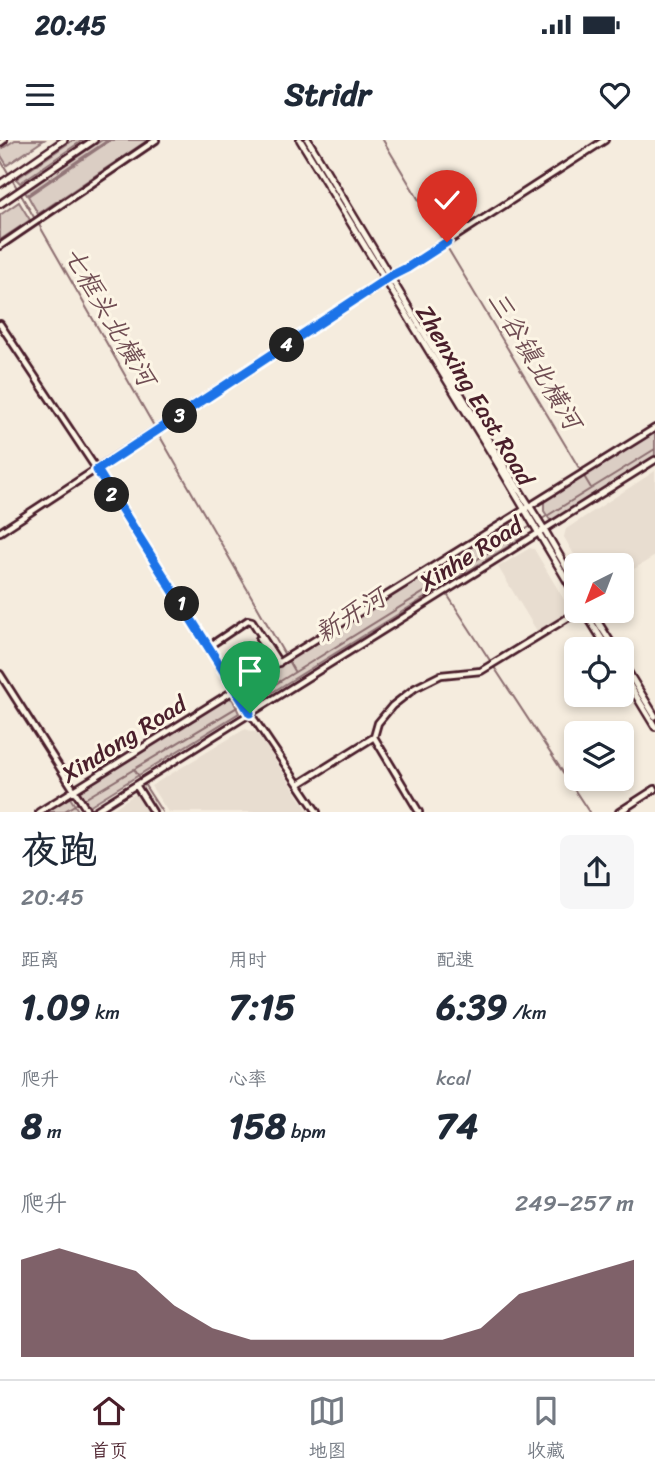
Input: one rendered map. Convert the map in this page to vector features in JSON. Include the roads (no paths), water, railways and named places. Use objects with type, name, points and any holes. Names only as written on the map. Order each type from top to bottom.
[{"type":"main road","points":[[0,184],[64,140]]},
{"type":"main road","points":[[3,202],[94,140]]},
{"type":"main road","name":"Zhenxing East Road","points":[[300,140],[388,278]]},
{"type":"main road","name":"Zhenxing East Road","points":[[309,140],[388,278],[564,566]]},
{"type":"main road","name":"Zhenxing East Road","points":[[538,526],[564,574]]},
{"type":"main road","points":[[634,681],[655,716]]},
{"type":"main road","points":[[634,692],[655,727]]},
{"type":"street","points":[[0,246],[156,140]]},
{"type":"street","points":[[0,532],[388,278],[605,140]]},
{"type":"street","points":[[0,324],[97,470],[250,713],[317,812]]},
{"type":"street","name":"Xindong Road","points":[[38,812],[655,428]]},
{"type":"street","name":"Xinhe Road","points":[[93,812],[447,590],[538,526],[655,460]]},
{"type":"street","points":[[208,647],[248,620],[252,621],[280,662]]},
{"type":"street","points":[[299,784],[374,737],[379,723],[392,706],[415,688],[441,675],[481,671],[564,620]]},
{"type":"street","points":[[259,639],[268,653],[275,656]]},
{"type":"street","points":[[0,674],[88,812]]},
{"type":"street","points":[[374,737],[419,812]]},
{"type":"street","points":[[140,782],[153,812]]},
{"type":"street","points":[[618,812],[655,789]]},
{"type":"waterway","name":"三谷镇北横河","points":[[383,140],[591,488]]},
{"type":"waterway","name":"七框头北横河","points":[[0,159],[17,188]]},
{"type":"waterway","name":"七框头北横河","points":[[20,193],[35,219]]},
{"type":"waterway","name":"七框头北横河","points":[[38,223],[294,671]]},
{"type":"waterway","name":"新开河","points":[[542,519],[655,449]]},
{"type":"waterway","name":"七框头北横河","points":[[63,812],[531,526]]},
{"type":"waterway","points":[[439,582],[491,662]]},
{"type":"waterway","points":[[494,667],[589,812]]},
{"type":"waterway","points":[[134,769],[141,779]]},
{"type":"waterway","points":[[144,784],[162,812]]}]
